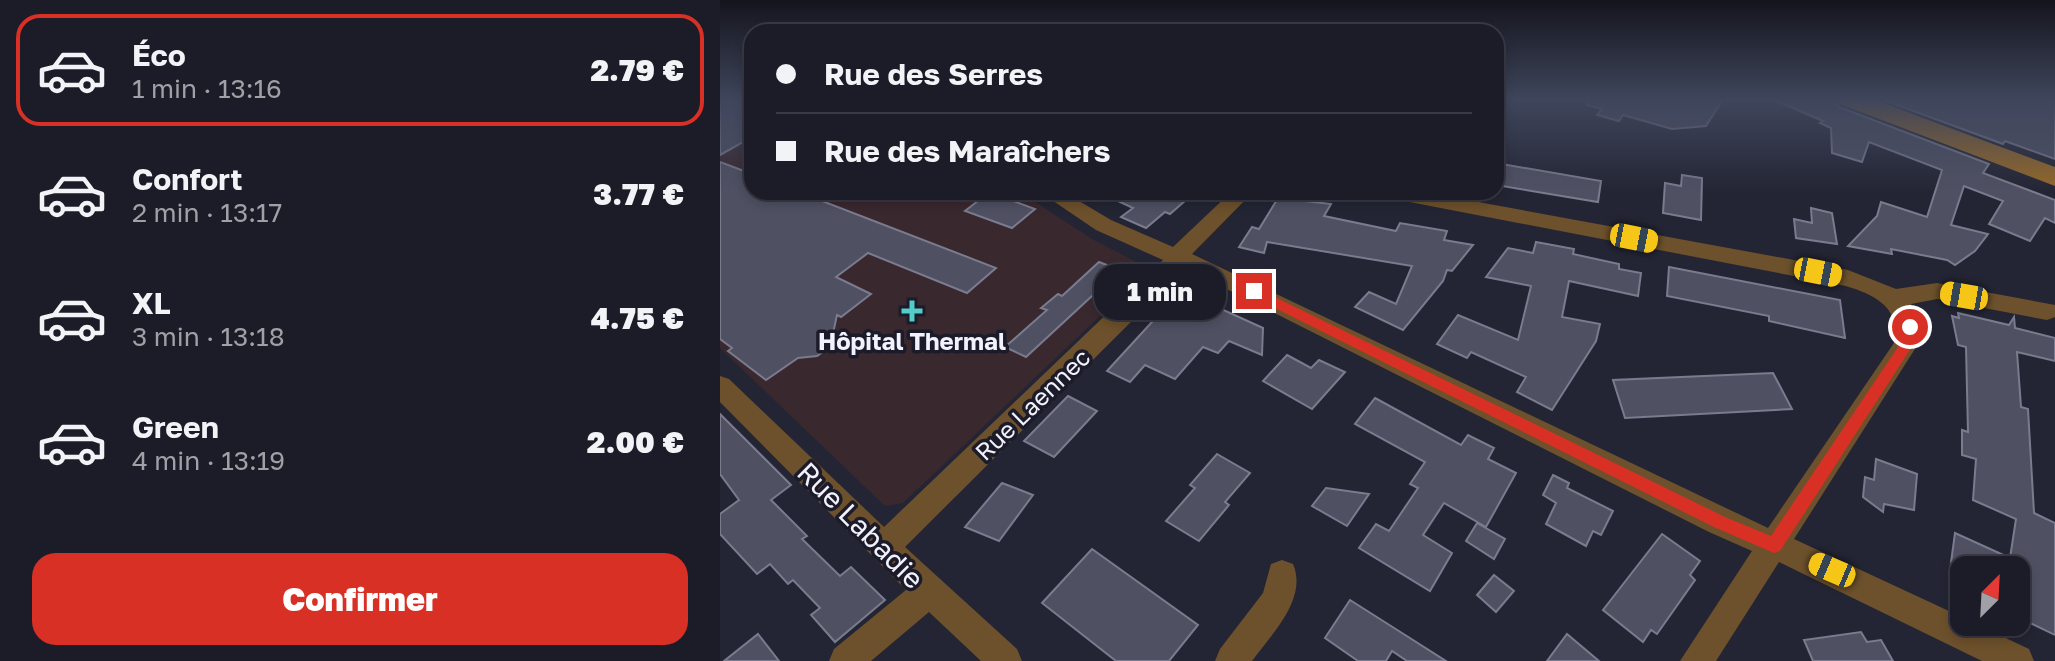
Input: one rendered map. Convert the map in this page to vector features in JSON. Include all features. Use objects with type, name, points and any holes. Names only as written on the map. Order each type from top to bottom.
[{"type":"main road","points":[[1930,130],[2055,177]]},
{"type":"street","points":[[1063,200],[1119,235],[1199,264],[1691,508],[1832,570],[2017,661]]},
{"type":"street","name":"Rue Laennec","points":[[884,547],[1165,274],[1176,257],[1235,200]]},
{"type":"street","points":[[1432,200],[1848,278],[1876,287],[1895,298],[1910,327],[1908,341],[1774,545],[1750,576],[1697,661]]},
{"type":"street","points":[[1895,298],[1937,291],[2047,311]]},
{"type":"street","name":"Rue Labadie","points":[[720,386],[1005,661]]},
{"type":"street","points":[[1232,661],[1277,600],[1282,575]]},
{"type":"street","points":[[846,661],[929,591]]},
{"type":"shaded area","name":"Hôpital Thermal","points":[[720,130],[744,130],[744,200],[1032,200],[1092,239],[1142,265],[1144,274],[903,503],[885,506],[720,348]]},
{"type":"building","points":[[720,130],[744,130],[744,142],[720,155]]},
{"type":"building","points":[[1831,130],[1899,130],[1989,164],[1983,173],[2055,200],[2055,223],[2045,218],[2030,241],[1989,224],[2003,201],[1964,186],[1951,225],[1988,234],[1975,251],[1955,265],[1947,260],[1891,249],[1892,254],[1848,246],[1877,216],[1881,202],[1927,217],[1942,170],[1869,142],[1862,162],[1832,153]]},
{"type":"building","points":[[1965,130],[2055,130],[2055,159],[2005,141],[2003,144]]},
{"type":"building","points":[[720,162],[744,171],[744,200],[824,200],[996,268],[967,293],[868,253],[836,277],[871,294],[841,317],[837,315],[830,347],[817,356],[798,358],[766,380],[728,351],[732,348],[720,339]]},
{"type":"building","points":[[1504,164],[1601,181],[1598,202],[1504,186]]},
{"type":"building","points":[[1682,175],[1702,178],[1701,220],[1663,213],[1665,183],[1681,186]]},
{"type":"building","points":[[979,200],[1010,200],[1035,209],[1012,228],[965,211]]},
{"type":"building","points":[[1116,200],[1186,200],[1146,228],[1121,217],[1133,208]]},
{"type":"building","points":[[1277,200],[1296,200],[1331,204],[1324,216],[1396,231],[1400,223],[1447,231],[1444,240],[1473,245],[1452,271],[1447,270],[1443,281],[1403,330],[1355,307],[1369,292],[1396,304],[1412,266],[1267,242],[1264,253],[1239,247],[1252,227],[1259,229]]},
{"type":"building","points":[[1811,208],[1832,213],[1837,244],[1796,238],[1794,219],[1812,223]]},
{"type":"building","points":[[1536,242],[1574,249],[1573,254],[1619,264],[1619,269],[1641,273],[1638,296],[1569,281],[1562,317],[1600,324],[1596,341],[1552,410],[1517,392],[1526,377],[1471,352],[1467,358],[1437,344],[1458,315],[1518,340],[1531,286],[1486,277],[1508,248],[1533,253]]},
{"type":"building","points":[[1099,262],[1120,270],[1026,357],[1005,347],[1047,310],[1041,308],[1058,294],[1062,296]]},
{"type":"building","points":[[1669,267],[1840,300],[1845,338],[1769,321],[1769,316],[1667,296]]},
{"type":"building","points":[[1185,286],[1216,298],[1210,304],[1263,328],[1262,355],[1229,341],[1218,353],[1203,347],[1175,379],[1145,365],[1130,382],[1107,371]]},
{"type":"building","points":[[1958,313],[2009,325],[2014,317],[2015,328],[2055,338],[2055,361],[2017,352],[2021,407],[2028,409],[2034,513],[2055,523],[2055,635],[2030,623],[2030,556],[2010,556],[2016,519],[1973,500],[1976,459],[1962,455],[1962,430],[1968,432],[1966,347],[1958,345],[1952,316],[1959,318]]},
{"type":"building","points":[[1287,355],[1311,368],[1319,360],[1345,372],[1312,409],[1263,381]]},
{"type":"building","points":[[1773,373],[1792,409],[1625,418],[1613,380]]},
{"type":"building","points":[[1068,396],[1097,411],[1054,457],[1024,441]]},
{"type":"building","points":[[1375,398],[1461,445],[1468,435],[1494,448],[1488,459],[1516,473],[1486,527],[1444,503],[1423,535],[1452,553],[1430,591],[1359,548],[1376,524],[1389,531],[1418,488],[1410,484],[1425,462],[1355,424]]},
{"type":"building","points":[[720,414],[791,485],[771,500],[807,536],[802,539],[840,576],[851,567],[885,600],[835,642],[811,615],[820,608],[793,580],[788,584],[770,564],[757,574],[720,534],[720,514],[739,500],[720,474]]},
{"type":"building","points":[[1217,454],[1250,473],[1225,502],[1229,505],[1199,541],[1166,521],[1195,488],[1190,485]]},
{"type":"building","points":[[1876,459],[1917,474],[1914,510],[1884,504],[1883,512],[1863,497],[1865,477],[1874,480]]},
{"type":"building","points":[[1553,475],[1569,483],[1567,488],[1613,511],[1601,535],[1593,531],[1586,546],[1546,524],[1556,503],[1543,495]]},
{"type":"building","points":[[1002,483],[1033,495],[999,541],[965,527]]},
{"type":"building","points":[[1326,488],[1369,494],[1347,526],[1312,506]]},
{"type":"building","points":[[1477,523],[1505,539],[1494,559],[1466,541]]},
{"type":"building","points":[[1955,533],[2006,556],[1952,556]]},
{"type":"building","points":[[1662,534],[1700,561],[1690,575],[1695,580],[1657,634],[1651,630],[1643,642],[1603,610]]},
{"type":"building","points":[[1092,549],[1198,625],[1169,661],[1116,661],[1042,603]]},
{"type":"building","points":[[1494,575],[1514,591],[1496,612],[1477,595]]},
{"type":"building","points":[[1350,600],[1446,661],[1407,661],[1392,651],[1386,661],[1358,661],[1325,638]]},
{"type":"building","points":[[1861,632],[1867,642],[1881,640],[1893,661],[1813,661],[1804,640]]},
{"type":"building","points":[[758,634],[779,661],[724,661]]},
{"type":"building","points":[[1567,634],[1599,661],[1547,661]]},
{"type":"place","name":"Hôpital Thermal","points":[[912,311]]},
{"type":"route","points":[[1254,291],[1719,522],[1774,545],[1908,341],[1910,327]]}]
